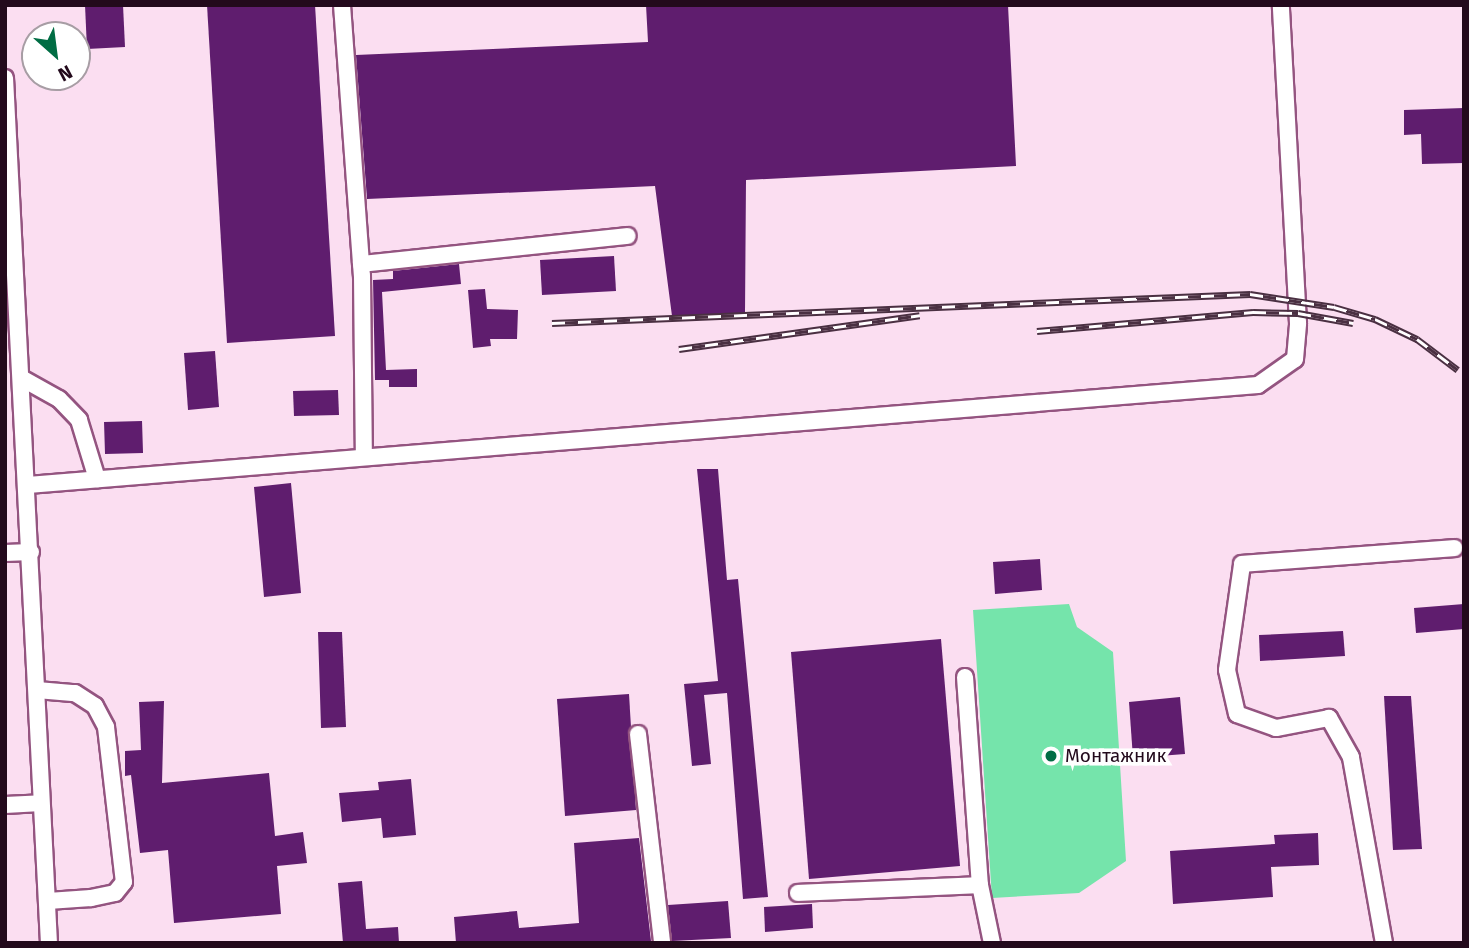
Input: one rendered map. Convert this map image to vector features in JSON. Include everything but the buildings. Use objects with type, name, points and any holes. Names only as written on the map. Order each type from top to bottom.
[{"type":"street","points":[[342,5],[361,264],[364,457]]},
{"type":"street","points":[[28,485],[1245,386],[1269,380],[1295,359],[1298,323],[1281,5]]},
{"type":"street","points":[[5,78],[11,285],[23,379],[49,943]]},
{"type":"street","points":[[361,264],[628,236]]},
{"type":"street","points":[[23,379],[59,399],[79,420],[97,480]]},
{"type":"street","points":[[1384,943],[1351,757],[1329,718],[1276,728],[1237,715],[1227,670],[1242,564],[1454,548]]},
{"type":"street","points":[[5,553],[31,552]]},
{"type":"street","points":[[965,677],[980,885],[992,943]]},
{"type":"street","points":[[37,690],[75,693],[95,706],[106,727],[124,882],[115,892],[91,898],[48,901]]},
{"type":"street","points":[[638,734],[662,943]]},
{"type":"street","points":[[5,805],[41,803]]},
{"type":"street","points":[[798,893],[980,885]]},
{"type":"green space","name":"Монтажник","points":[[1069,604],[1077,627],[1113,652],[1126,861],[1079,893],[992,898],[973,610]]},
{"type":"railway","points":[[552,323],[1250,294],[1334,307],[1375,319],[1417,339],[1458,370]]},
{"type":"railway","points":[[1037,331],[1253,312],[1298,313],[1353,323]]},
{"type":"railway","points":[[679,349],[920,315]]},
{"type":"place","name":"Монтажник","points":[[1051,756]]}]
